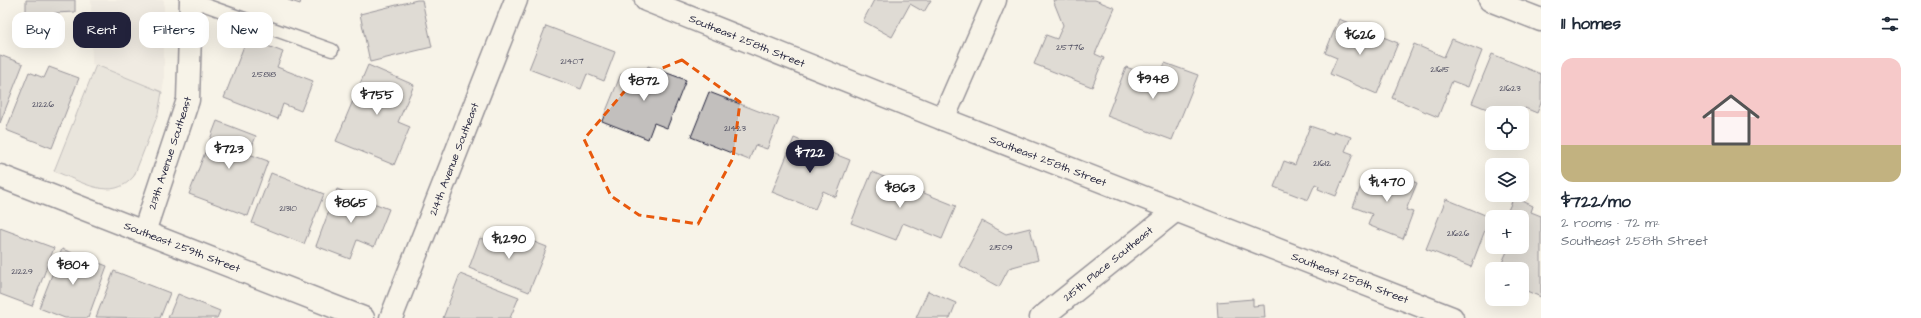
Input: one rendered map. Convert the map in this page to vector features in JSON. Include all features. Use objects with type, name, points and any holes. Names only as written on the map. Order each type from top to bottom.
[{"type":"street","name":"213th Avenue Southeast","points":[[144,232],[188,100],[190,80],[191,0]]},
{"type":"street","name":"214th Avenue Southeast","points":[[391,318],[516,0]]},
{"type":"street","name":"Southeast 258th Street","points":[[646,0],[943,119],[1452,318]]},
{"type":"street","points":[[943,119],[995,0]]},
{"type":"street","points":[[1490,0],[1541,20]]},
{"type":"street","name":"Southeast 259th Street","points":[[0,176],[363,318]]},
{"type":"street","name":"215th Place Southeast","points":[[1041,318],[1176,210]]},
{"type":"lane","points":[[191,0],[332,50]]},
{"type":"highlighted area","points":[[682,60],[740,102],[733,158],[698,224],[639,215],[611,196],[584,139],[635,79]]},
{"type":"shaded area","points":[[91,0],[164,0],[164,12],[139,12],[139,48],[164,48],[164,82],[162,92],[92,64],[92,48],[131,48],[131,12],[91,12]]},
{"type":"shaded area","points":[[96,65],[162,92],[158,114],[134,176],[125,184],[116,188],[106,189],[85,184],[54,171]]},
{"type":"building","points":[[26,0],[75,0],[75,12],[26,12]]},
{"type":"building","points":[[288,0],[301,0],[300,4]]},
{"type":"building","points":[[422,0],[432,47],[370,62],[360,14]]},
{"type":"building","points":[[874,0],[931,0],[924,12],[910,4],[892,37],[863,21]]},
{"type":"building","points":[[1053,0],[1095,0],[1115,8],[1095,54],[1104,58],[1092,87],[1034,64],[1046,35],[1057,39],[1063,25]]},
{"type":"building","points":[[1339,19],[1398,43],[1377,94],[1330,74],[1337,58],[1325,53]]},
{"type":"building","points":[[546,26],[615,52],[604,81],[587,74],[581,89],[529,69]]},
{"type":"building","points":[[1452,39],[1482,51],[1468,87],[1452,81],[1438,117],[1392,98],[1414,44],[1444,57]]},
{"type":"building","points":[[243,48],[273,48],[283,52],[277,67],[313,81],[301,111],[283,104],[278,119],[224,98]]},
{"type":"building","points":[[1492,54],[1541,74],[1541,103],[1537,113],[1529,110],[1529,106],[1485,106],[1485,108],[1472,103]]},
{"type":"building","points":[[0,55],[23,64],[0,123]]},
{"type":"building","points":[[1165,63],[1198,75],[1172,140],[1107,116],[1126,67],[1159,79]]},
{"type":"building","points":[[368,65],[414,85],[398,122],[410,127],[394,165],[336,141]]},
{"type":"building","points":[[648,66],[686,80],[667,128],[654,123],[648,139],[602,121],[621,74],[642,82]]},
{"type":"building","points":[[49,67],[79,78],[52,148],[6,130],[29,72],[44,78]]},
{"type":"building","points":[[709,92],[779,119],[767,149],[755,145],[749,160],[691,137]]},
{"type":"building","points":[[217,121],[256,136],[249,154],[268,161],[248,216],[189,194]]},
{"type":"building","points":[[1310,126],[1333,134],[1334,131],[1351,137],[1345,151],[1353,154],[1336,196],[1318,189],[1319,186],[1315,184],[1308,200],[1274,187],[1284,161],[1295,165]]},
{"type":"building","points":[[794,138],[850,160],[836,197],[823,191],[815,209],[772,192]]},
{"type":"building","points":[[1384,170],[1417,183],[1406,210],[1413,212],[1403,239],[1368,225],[1372,214],[1353,207],[1365,175],[1379,181]]},
{"type":"building","points":[[872,172],[956,206],[942,239],[903,223],[896,240],[851,223]]},
{"type":"building","points":[[271,173],[324,194],[304,244],[252,223]]},
{"type":"building","points":[[337,189],[389,209],[374,247],[357,240],[350,259],[316,246]]},
{"type":"building","points":[[1446,199],[1485,215],[1485,230],[1471,267],[1426,249]]},
{"type":"building","points":[[1512,202],[1525,202],[1533,206],[1531,212],[1541,216],[1541,297],[1529,292],[1529,262],[1502,262],[1506,254],[1529,254],[1529,210],[1508,210]]},
{"type":"building","points":[[982,221],[1006,234],[1030,228],[1038,260],[1009,268],[999,287],[959,265]]},
{"type":"building","points":[[0,228],[54,248],[32,306],[0,294]]},
{"type":"building","points":[[501,229],[547,247],[529,292],[469,268],[480,238],[495,244]]},
{"type":"building","points":[[62,249],[107,266],[88,318],[65,318],[39,308]]},
{"type":"building","points":[[114,271],[170,293],[160,318],[96,317]]},
{"type":"building","points":[[460,274],[519,297],[510,318],[443,318]]},
{"type":"building","points":[[928,291],[956,303],[950,318],[916,318]]},
{"type":"building","points":[[178,294],[220,311],[217,318],[168,318]]},
{"type":"building","points":[[1253,299],[1253,306],[1264,305],[1265,318],[1218,318],[1217,302]]}]
